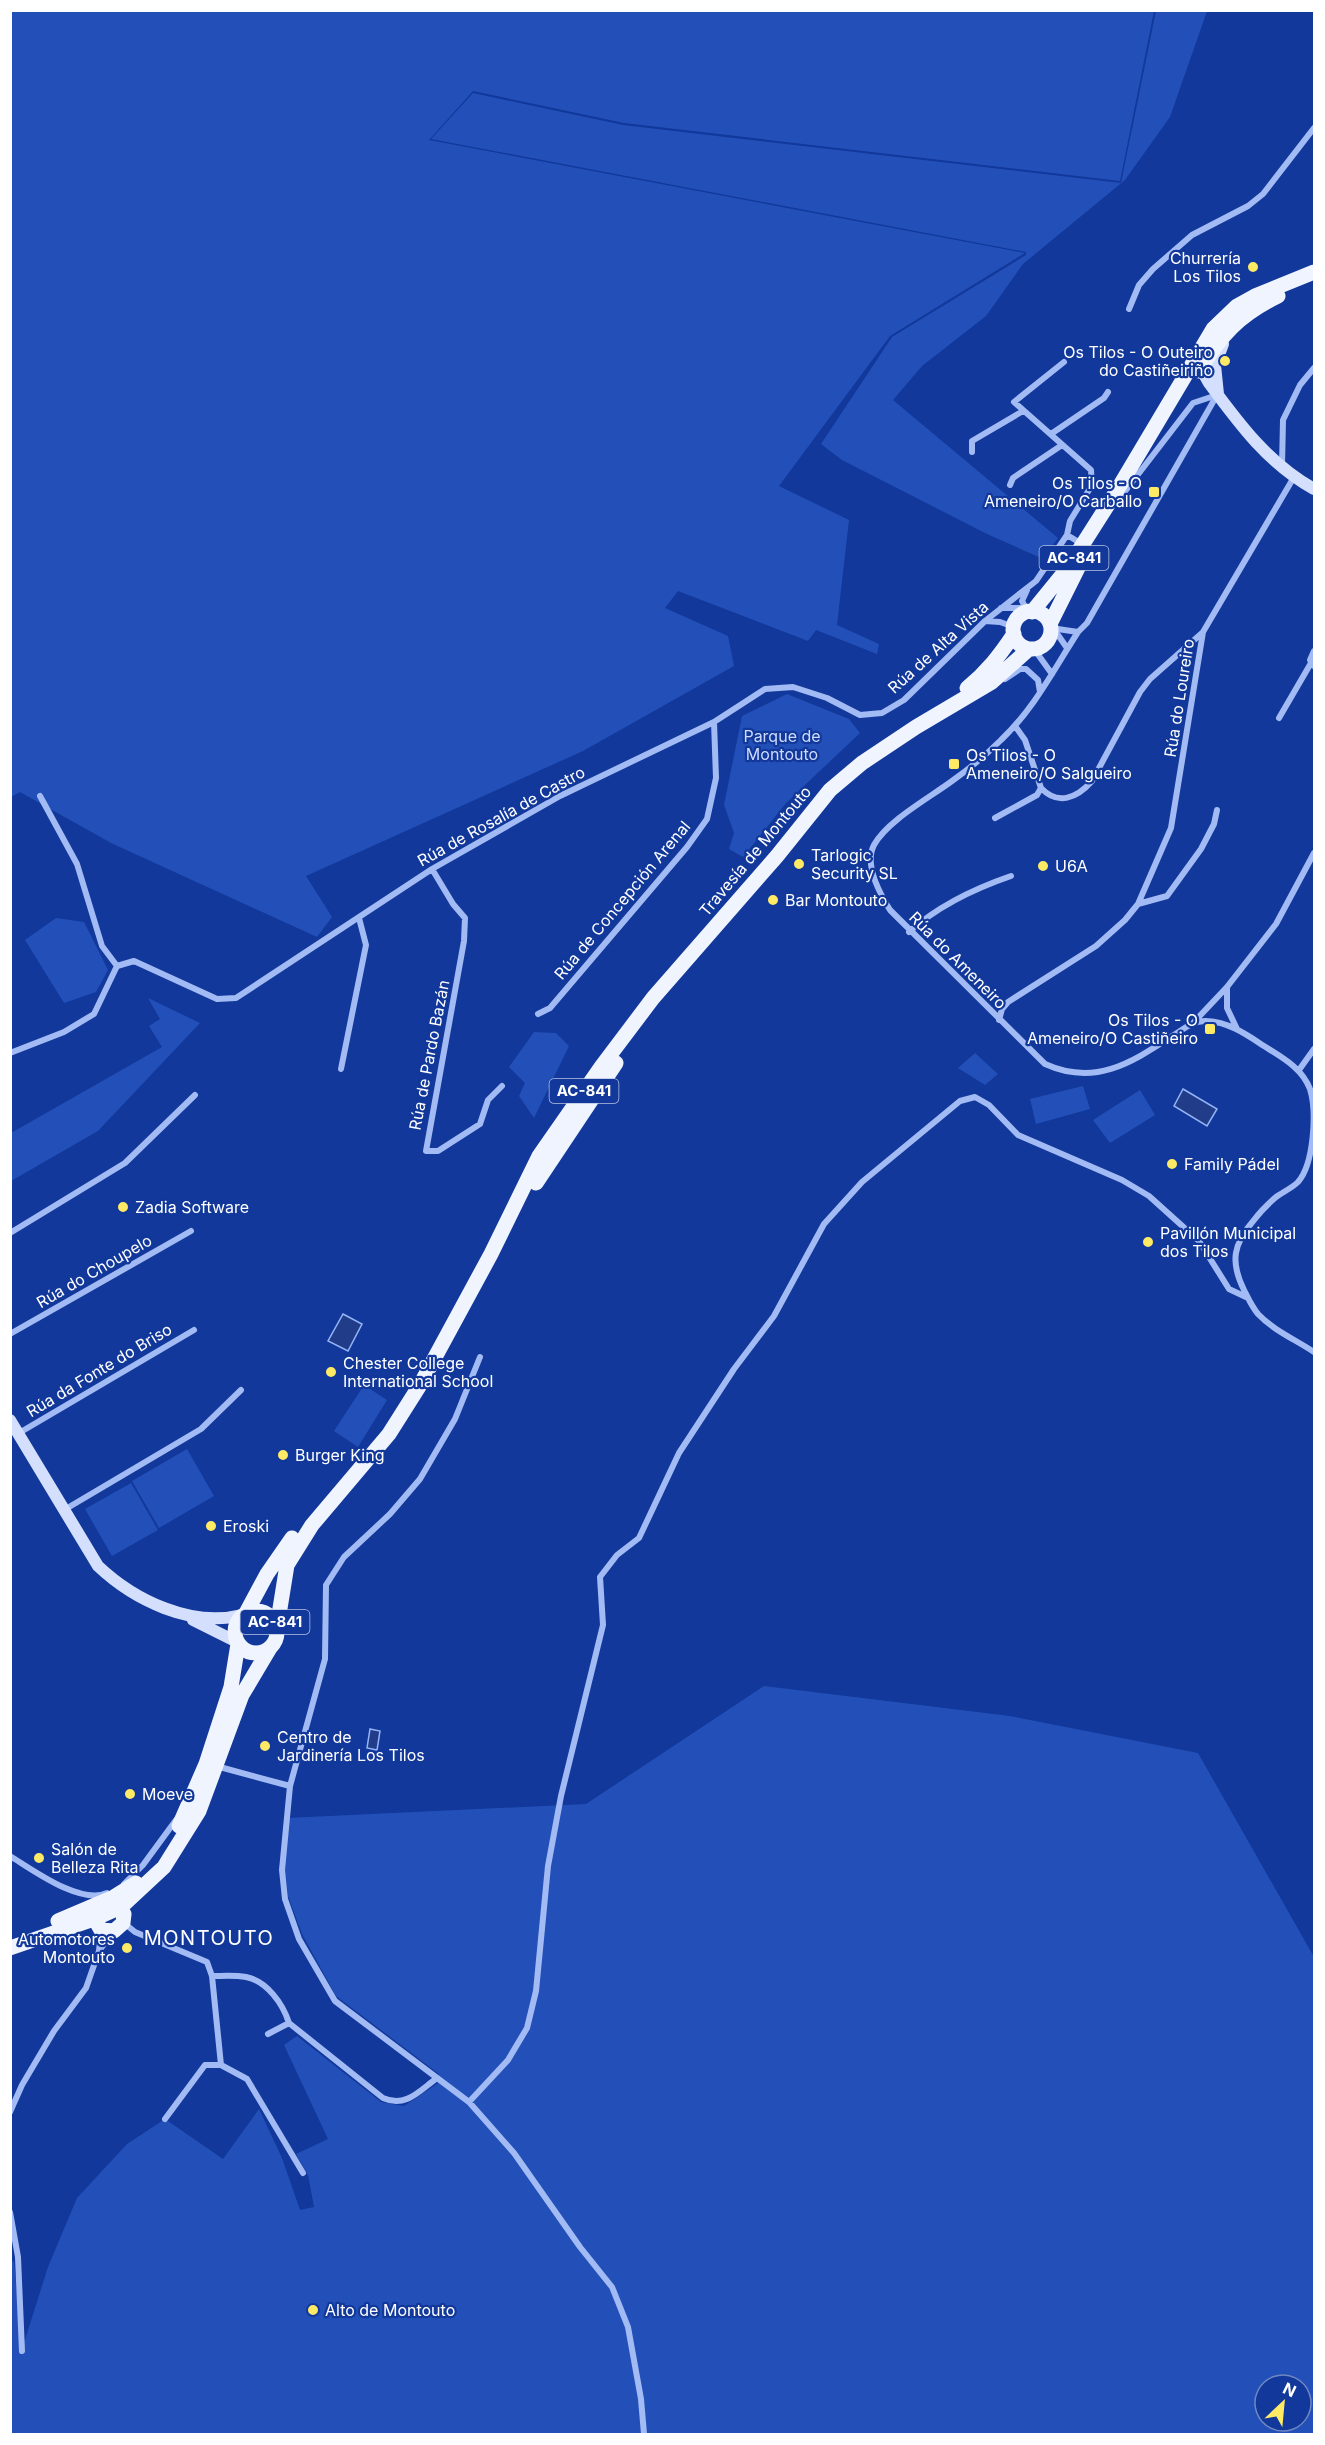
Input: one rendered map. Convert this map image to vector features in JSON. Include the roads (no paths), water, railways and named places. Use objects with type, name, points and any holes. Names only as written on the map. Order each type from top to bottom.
[{"type":"main road","name":"AC-841","points":[[1014,630],[1019,617],[1028,611],[1067,569],[1116,492],[1213,329],[1237,306],[1255,296],[1314,272]]},
{"type":"main road","name":"AC-841","points":[[1032,649],[1044,645],[1074,574],[1212,349],[1233,324],[1255,307],[1314,280]]},
{"type":"main road","points":[[1028,611],[1043,615],[1051,628]]},
{"type":"main road","points":[[1014,630],[1017,641],[1032,649]]},
{"type":"main road","name":"Travesía de Montouto","points":[[927,721],[984,674],[1000,656],[1014,630]]},
{"type":"main road","name":"Travesía de Montouto","points":[[10,1948],[104,1922],[116,1902],[158,1861],[211,1765],[242,1695],[276,1638],[287,1565],[312,1525],[389,1434],[402,1414],[491,1254],[539,1156],[652,998],[777,856],[830,790],[862,763],[992,682],[1032,649]]},
{"type":"main road","name":"Travesía de Montouto","points":[[211,1765],[231,1687],[238,1643],[235,1630],[267,1574],[307,1516],[349,1475],[361,1468]]},
{"type":"main road","name":"AC-841","points":[[244,1614],[259,1611],[265,1613],[277,1627]]},
{"type":"main road","name":"AC-841","points":[[238,1643],[254,1653],[270,1648]]},
{"type":"main road","points":[[104,1922],[124,1914],[116,1902]]},
{"type":"main road","name":"Travesía de Montouto","points":[[10,1939],[104,1922]]},
{"type":"street","points":[[1129,309],[1139,285],[1153,269],[1192,235],[1238,212],[1263,194],[1314,128]]},
{"type":"street","points":[[1290,282],[1314,265]]},
{"type":"street","points":[[1255,296],[1224,325],[1204,352],[1202,365],[1204,374],[1261,448],[1282,468],[1314,489]]},
{"type":"street","points":[[1218,395],[1215,365],[1233,324]]},
{"type":"street","points":[[972,452],[972,441],[1023,411],[1014,402],[1064,362]]},
{"type":"street","points":[[1282,468],[1283,420],[1300,385],[1314,368]]},
{"type":"street","points":[[1051,434],[1104,398],[1108,392]]},
{"type":"street","points":[[1116,504],[1148,465],[1193,403],[1218,395]]},
{"type":"street","name":"Rúa do Ameneiro","points":[[1218,395],[1087,623],[1078,632],[1040,692],[1015,726],[981,759],[879,838],[873,848],[872,861],[880,895],[890,910],[909,932],[1045,1064],[1074,1074],[1095,1074],[1117,1068],[1152,1050],[1193,1023],[1227,987],[1276,924],[1295,893],[1314,853]]},
{"type":"street","name":"Rúa de Alta Vista","points":[[793,687],[827,698],[861,715],[882,713],[904,700],[985,621],[1029,587],[1044,572],[1067,535],[1070,521],[1092,485],[1092,470],[1023,411]]},
{"type":"street","points":[[1010,484],[1013,478],[1062,445]]},
{"type":"street","name":"Rúa do Loureiro","points":[[999,1020],[1002,1009],[1008,1002],[1096,946],[1125,920],[1138,904],[1172,828],[1203,632],[1294,477]]},
{"type":"street","points":[[1067,535],[1082,544]]},
{"type":"street","name":"Rúa de Alta Vista","points":[[1028,611],[1022,601],[1029,587]]},
{"type":"street","name":"Rúa de Alta Vista","points":[[1001,608],[1028,611]]},
{"type":"street","points":[[985,621],[1000,622],[1014,630]]},
{"type":"street","points":[[1051,628],[1078,632]]},
{"type":"street","points":[[1051,628],[1067,648]]},
{"type":"street","points":[[1015,726],[1025,740],[1041,788],[1050,797],[1076,796],[1092,781],[1140,692],[1150,679],[1203,632]]},
{"type":"street","points":[[1032,649],[1052,674]]},
{"type":"street","points":[[1279,718],[1313,664],[1311,657],[1314,651]]},
{"type":"street","points":[[992,682],[1000,683],[1020,669],[1026,669],[1038,680],[1040,692]]},
{"type":"street","name":"Rúa de Rosalía de Castro","points":[[117,966],[134,961],[217,999],[236,999],[432,868],[560,796],[714,722],[765,689],[793,687]]},
{"type":"street","name":"Rúa de Concepción Arenal","points":[[538,1014],[550,1008],[687,847],[707,819],[716,778],[714,722]]},
{"type":"street","points":[[995,818],[1037,795],[1041,788]]},
{"type":"street","points":[[10,1053],[64,1032],[94,1014],[117,966],[102,946],[77,864],[40,796]]},
{"type":"street","points":[[1138,904],[1167,896],[1201,849],[1214,824],[1217,810]]},
{"type":"street","name":"Rúa de Pardo Bazán","points":[[432,868],[453,904],[465,918],[464,941],[426,1151],[438,1151],[480,1124],[488,1100],[502,1086]]},
{"type":"street","points":[[909,932],[948,906],[991,883],[1011,876]]},
{"type":"street","points":[[341,1069],[366,945],[359,918]]},
{"type":"street","points":[[1227,987],[1227,1008],[1238,1029]]},
{"type":"street","points":[[1193,1023],[1206,1021],[1238,1029],[1299,1070],[1310,1089],[1313,1129],[1307,1163],[1297,1183],[1265,1208],[1245,1232],[1234,1258],[1237,1276],[1258,1314],[1314,1352]]},
{"type":"street","points":[[1299,1070],[1314,1049]]},
{"type":"street","points":[[10,1233],[125,1163],[195,1095]]},
{"type":"street","points":[[469,2102],[508,2060],[527,2028],[536,1991],[548,1866],[561,1796],[603,1625],[600,1577],[617,1555],[639,1538],[679,1453],[700,1419],[774,1316],[824,1224],[862,1182],[960,1101],[975,1097],[989,1105],[1018,1135],[1113,1176],[1149,1196],[1199,1241],[1230,1289],[1248,1298]]},
{"type":"street","name":"Rúa do Choupelo","points":[[10,1334],[190,1231]]},
{"type":"street","name":"Rúa da Fonte do Briso","points":[[18,1434],[194,1330]]},
{"type":"street","points":[[480,1357],[455,1419],[420,1479],[390,1514],[344,1557],[326,1586],[325,1659],[290,1786],[282,1870],[285,1899],[299,1939],[335,2001],[469,2102],[514,2152],[580,2247],[612,2287],[628,2326],[641,2399],[644,2434]]},
{"type":"street","points":[[64,1510],[201,1429],[241,1390]]},
{"type":"street","points":[[10,1420],[98,1566],[117,1584],[238,1643]]},
{"type":"street","points":[[182,1614],[204,1619],[225,1620],[244,1614]]},
{"type":"street","points":[[10,1856],[74,1892],[95,1896],[103,1894],[124,1883],[143,1865],[177,1818],[194,1782],[211,1765],[290,1786]]},
{"type":"street","points":[[10,2112],[22,2085],[54,2031],[86,1988],[99,1951],[104,1922]]},
{"type":"street","points":[[99,1951],[104,1922]]},
{"type":"street","points":[[104,1922],[135,1932],[207,1962],[212,1976],[221,2065]]},
{"type":"street","points":[[212,1976],[248,1977],[268,1989],[284,2009],[289,2023],[383,2098],[402,2103],[437,2078]]},
{"type":"street","points":[[268,2034],[289,2023]]},
{"type":"street","points":[[165,2119],[205,2065],[221,2065],[247,2079],[303,2173]]},
{"type":"street","points":[[10,2212],[18,2257],[22,2351]]},
{"type":"place","name":"Churrería Los Tilos","points":[[1253,267]]},
{"type":"place","name":"Os Tilos - O Outeiro do Castiñeiriño","points":[[1225,361]]},
{"type":"place","name":"Os Tilos - O Ameneiro/O Carballo","points":[[1154,492]]},
{"type":"place","name":"Os Tilos - O Ameneiro/O Salgueiro","points":[[954,764]]},
{"type":"place","name":"Tarlogic Security SL","points":[[799,864]]},
{"type":"place","name":"U6A","points":[[1043,866]]},
{"type":"place","name":"Bar Montouto","points":[[773,900]]},
{"type":"place","name":"Os Tilos - O Ameneiro/O Castiñeiro","points":[[1210,1029]]},
{"type":"place","name":"Family Pádel","points":[[1172,1164]]},
{"type":"place","name":"Zadia Software","points":[[123,1207]]},
{"type":"place","name":"Pavillón Municipal dos Tilos","points":[[1148,1242]]},
{"type":"place","name":"Chester College International School","points":[[331,1372]]},
{"type":"place","name":"Burger King","points":[[283,1455]]},
{"type":"place","name":"Eroski","points":[[211,1526]]},
{"type":"place","name":"Centro de Jardinería Los Tilos","points":[[265,1746]]},
{"type":"place","name":"Moeve","points":[[130,1794]]},
{"type":"place","name":"Salón de Belleza Rita","points":[[39,1858]]},
{"type":"place","name":"Automotores Montouto","points":[[127,1948]]},
{"type":"place","name":"Alto de Montouto","points":[[313,2310]]},
{"type":"district","name":"MONTOUTO","points":[[209,1938]]},
{"type":"park label","name":"Parque de Montouto","points":[[782,745]]}]
